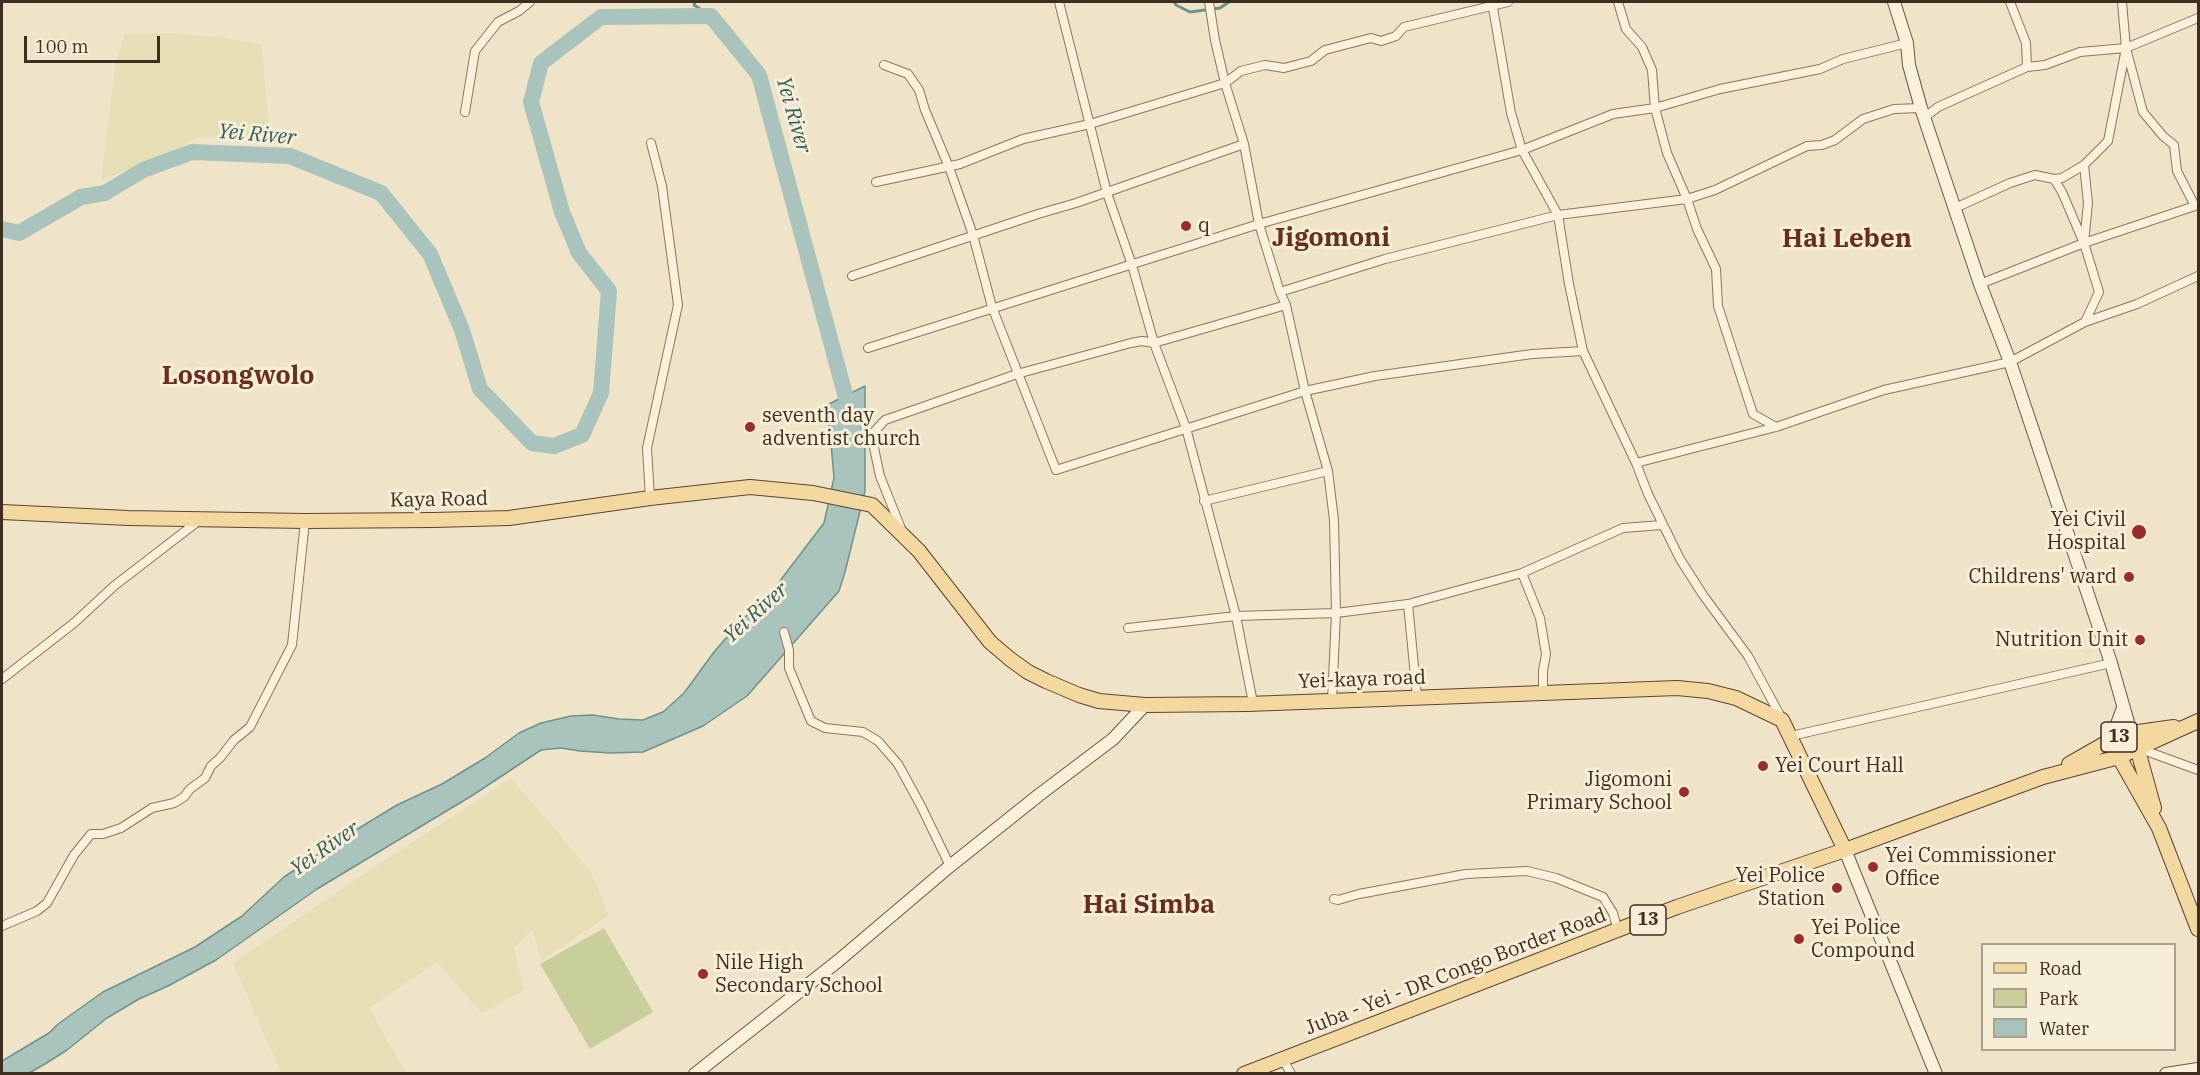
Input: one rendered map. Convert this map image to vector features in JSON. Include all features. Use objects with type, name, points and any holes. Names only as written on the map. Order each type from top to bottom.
[{"type":"main road","name":"Kaya Road","points":[[2,512],[305,521],[509,518],[650,498],[750,487],[813,493],[872,506]]},
{"type":"main road","name":"Yei-kaya road","points":[[872,506],[919,551],[990,642],[1018,666],[1037,677],[1099,701],[1145,705],[1253,703],[1677,688],[1708,691],[1736,698],[1782,720]]},
{"type":"main road","points":[[1782,720],[1845,850]]},
{"type":"main road","name":"Juba - Yei - DR Congo Border Road","points":[[2054,773],[2111,740],[2131,733],[2195,723]]},
{"type":"main road","name":"Juba - Yei - DR Congo Border Road","points":[[1244,1074],[1688,904],[1845,850],[2054,773],[2119,757],[2195,723]]},
{"type":"main road","points":[[2131,733],[2138,748],[2159,828],[2199,929]]},
{"type":"main road","points":[[2111,740],[2159,828]]},
{"type":"street","points":[[465,112],[475,51],[498,22],[519,11],[530,2]]},
{"type":"street","points":[[1059,2],[1107,193],[1132,265],[1154,343],[1186,428],[1236,615],[1253,703]]},
{"type":"street","points":[[1209,2],[1225,83],[1244,144],[1259,224],[1286,305],[1305,391],[1328,471],[1334,520],[1336,613],[1332,701]]},
{"type":"street","points":[[876,182],[949,166],[977,158],[1023,139],[1090,124],[1225,83],[1240,71],[1265,65],[1284,68],[1311,61],[1326,50],[1371,38],[1381,41],[1396,36],[1404,27],[1508,2]]},
{"type":"street","points":[[1618,2],[1626,29],[1642,47],[1652,70],[1655,108],[1667,153],[1688,199],[1697,230],[1716,269],[1718,306],[1753,414],[1776,427]]},
{"type":"street","points":[[1894,2],[1907,42],[1909,65],[1923,112],[2111,663],[2131,733]]},
{"type":"street","points":[[2010,2],[2026,43],[2027,67]]},
{"type":"street","points":[[1980,284],[2084,243],[2197,206],[2177,171],[2174,145],[2163,136],[2143,112],[2126,48],[2122,2]]},
{"type":"street","points":[[1493,4],[1510,114],[1522,150],[1558,215],[1583,351],[1680,560],[1748,656],[1782,720]]},
{"type":"street","points":[[1280,292],[1385,259],[1558,215],[1688,199],[1715,189],[1807,146],[1822,145],[1835,140],[1863,119],[1894,109],[1923,112],[2027,67],[2045,64],[2080,52],[2126,48],[2199,18]]},
{"type":"street","points":[[868,348],[1259,224],[1522,150],[1613,114],[1655,108],[1720,89],[1820,69],[1843,58],[1907,42]]},
{"type":"street","points":[[1955,208],[2010,183],[2035,175],[2061,178],[2084,165],[2108,141],[2126,48]]},
{"type":"street","points":[[884,65],[908,74],[919,90],[924,110],[949,166],[973,235],[992,307],[1056,470],[1305,391],[1375,376],[1532,354],[1583,351]]},
{"type":"street","points":[[650,498],[647,448],[678,305],[662,186],[651,143]]},
{"type":"street","points":[[852,276],[1107,193],[1244,144]]},
{"type":"street","points":[[2084,165],[2088,204],[2084,243]]},
{"type":"street","points":[[2054,179],[2084,243],[2098,292],[2085,322]]},
{"type":"street","points":[[1636,463],[1776,427],[1884,390],[2010,362],[2085,322],[2137,304],[2199,276]]},
{"type":"street","points":[[904,535],[880,476],[873,443],[873,433],[885,420],[1017,374],[1131,343],[1142,341],[1154,343],[1286,305]]},
{"type":"street","points":[[1204,501],[1328,471]]},
{"type":"street","points":[[2,679],[75,623],[114,586],[201,519]]},
{"type":"street","points":[[2,926],[37,911],[47,903],[74,855],[91,834],[103,834],[121,828],[152,808],[184,797],[190,789],[205,778],[211,766],[234,740],[250,727],[292,645],[305,521]]},
{"type":"street","points":[[1128,628],[1236,615],[1336,613],[1408,604],[1522,573],[1623,528],[1662,525]]},
{"type":"street","points":[[1522,573],[1540,618],[1546,654],[1543,691]]},
{"type":"street","points":[[1408,604],[1417,697]]},
{"type":"street","points":[[784,632],[789,650],[789,668],[812,721],[825,728],[863,732],[878,741],[898,764],[950,866]]},
{"type":"street","points":[[1791,736],[2111,663]]},
{"type":"street","points":[[694,1074],[838,962],[950,866],[1113,739],[1145,705]]},
{"type":"street","points":[[2111,740],[2123,708]]},
{"type":"street","points":[[2138,748],[2199,770]]},
{"type":"street","points":[[1845,850],[1936,1074]]},
{"type":"street","points":[[1334,899],[1466,874],[1527,871],[1556,878],[1603,897],[1613,913],[1618,931]]},
{"type":"street","points":[[1283,1059],[1291,1074]]},
{"type":"street","points":[[2166,1074],[2199,1069]]},
{"type":"shaded area","points":[[168,33],[219,37],[261,44],[270,137],[198,137],[160,158],[101,180],[116,61],[125,34]]},
{"type":"shaded area","points":[[511,778],[591,872],[609,915],[542,960],[532,930],[514,947],[524,990],[482,1014],[437,962],[369,1008],[406,1073],[281,1073],[233,963]]},
{"type":"green space","points":[[604,928],[653,1012],[590,1049],[540,964]]},
{"type":"water","points":[[865,386],[865,491],[839,591],[747,696],[703,726],[643,752],[610,753],[561,748],[541,750],[473,795],[317,889],[216,960],[107,1018],[67,1050],[45,1064],[29,1073],[2,1074],[2,1061],[49,1033],[103,992],[195,947],[242,916],[284,877],[346,836],[397,805],[442,784],[485,758],[519,733],[541,723],[571,716],[593,715],[643,720],[663,712],[684,693],[714,652],[740,622],[773,590],[824,523],[834,478],[830,431],[825,406]]},
{"type":"waterway","points":[[695,2],[694,5],[711,16]]},
{"type":"waterway","points":[[1174,2],[1190,12],[1220,8],[1229,2]]},
{"type":"waterway","name":"Yei River","points":[[2,229],[19,233],[81,197],[105,193],[143,170],[192,152],[290,156],[381,193],[430,254],[462,330],[480,389],[532,443],[554,446],[582,435],[601,393],[609,291],[579,253],[562,212],[531,102],[541,63],[601,17],[711,16],[759,75],[849,409],[847,418]]},
{"type":"place","name":"q","points":[[1186,226]]},
{"type":"place","name":"seventh day adventist church","points":[[750,427]]},
{"type":"place","name":"Yei Civil Hospital","points":[[2139,532]]},
{"type":"place","name":"Childrens' ward","points":[[2129,577]]},
{"type":"place","name":"Nutrition Unit","points":[[2140,640]]},
{"type":"place","name":"Yei Court Hall","points":[[1763,766]]},
{"type":"place","name":"Jigomoni Primary School","points":[[1684,792]]},
{"type":"place","name":"Yei Commissioner Office","points":[[1873,867]]},
{"type":"place","name":"Yei Police Station","points":[[1837,888]]},
{"type":"place","name":"Yei Police Compound","points":[[1799,939]]},
{"type":"place","name":"Nile High Secondary School","points":[[703,974]]},
{"type":"district","name":"Jigomoni","points":[[1331,238]]},
{"type":"district","name":"Hai Leben","points":[[1847,239]]},
{"type":"district","name":"Losongwolo","points":[[238,376]]},
{"type":"district","name":"Hai Simba","points":[[1149,905]]}]
